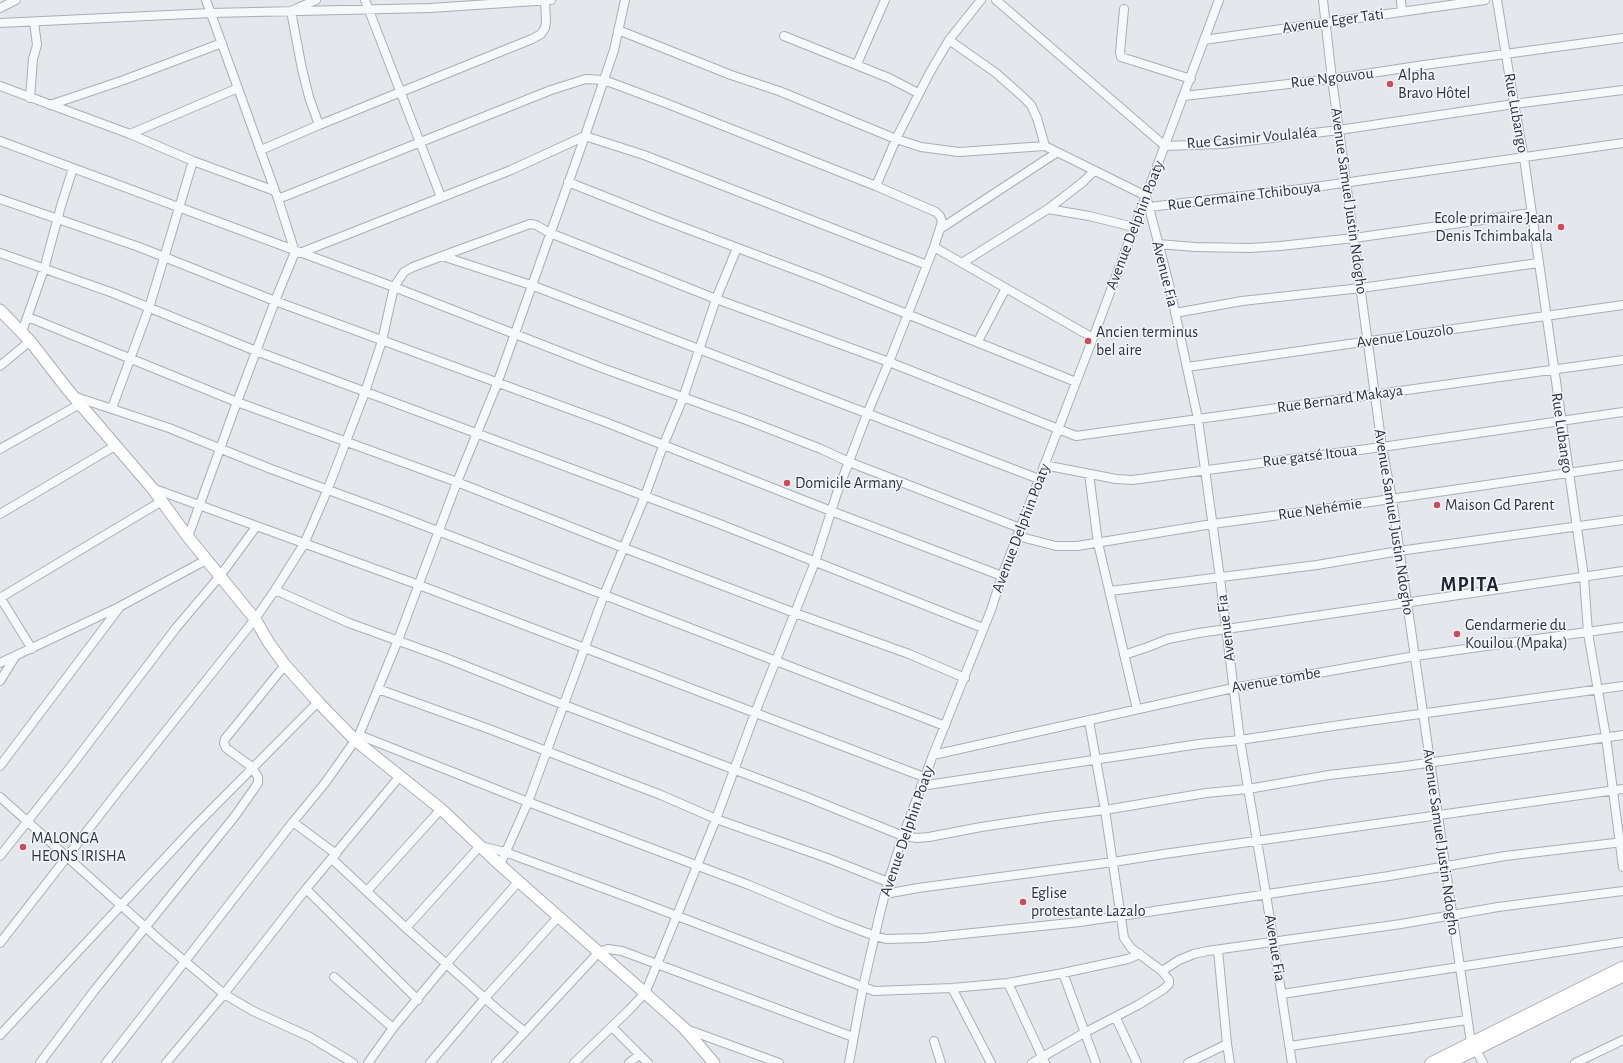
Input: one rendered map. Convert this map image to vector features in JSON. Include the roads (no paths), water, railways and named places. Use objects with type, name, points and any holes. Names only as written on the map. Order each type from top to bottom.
[{"type":"street","points":[[0,8],[16,0]]},
{"type":"street","points":[[206,0],[298,252]]},
{"type":"street","points":[[291,11],[316,0]]},
{"type":"street","points":[[364,0],[399,93],[421,143],[441,197]]},
{"type":"street","points":[[261,150],[532,39],[541,34],[545,28],[545,0]]},
{"type":"street","points":[[0,23],[211,13],[430,8],[506,1],[551,0]]},
{"type":"street","points":[[106,1063],[292,822],[325,783],[358,738],[398,640],[457,482],[478,434],[497,384],[614,50],[625,0]]},
{"type":"street","points":[[857,64],[885,0]]},
{"type":"street","points":[[876,186],[918,93],[949,40],[981,0]]},
{"type":"street","points":[[996,0],[1165,146]]},
{"type":"street","name":"Avenue Delphin Poaty","points":[[849,1063],[863,987],[875,936],[888,882],[903,836],[924,777],[991,610],[1002,576],[1191,79],[1219,0]]},
{"type":"street","name":"Avenue Samuel Justin Ndogho","points":[[1323,0],[1332,79],[1362,288],[1382,447],[1392,499],[1429,762],[1446,866],[1459,967],[1467,1020],[1474,1046],[1482,1063]]},
{"type":"street","points":[[1401,0],[1402,12]]},
{"type":"street","name":"Avenue Eger Tati","points":[[1204,40],[1485,0]]},
{"type":"street","name":"Rue Lubango","points":[[1498,0],[1524,158],[1553,370],[1584,577],[1588,632],[1599,690],[1622,842],[1623,867]]},
{"type":"street","points":[[1124,9],[1121,57],[1191,79]]},
{"type":"street","points":[[291,11],[304,76],[319,125]]},
{"type":"street","points":[[30,98],[33,59],[37,45],[34,22]]},
{"type":"street","points":[[618,30],[731,75],[779,91],[896,139],[921,147],[959,152],[1045,146],[1056,153],[1146,196]]},
{"type":"street","points":[[784,36],[857,64],[918,93]]},
{"type":"street","name":"Rue Ngouvou","points":[[1184,96],[1332,79],[1623,38]]},
{"type":"street","points":[[949,40],[996,73],[1023,97],[1037,118],[1045,146]]},
{"type":"street","points":[[50,105],[124,80],[222,43]]},
{"type":"street","points":[[278,199],[551,90],[586,79],[604,80],[876,186],[936,212],[940,216],[942,222],[934,246],[889,362],[866,414],[831,511],[815,562],[754,713],[716,819],[646,993],[582,1060],[574,1063]]},
{"type":"street","points":[[0,86],[130,134],[193,161],[275,191]]},
{"type":"street","points":[[130,134],[238,88]]},
{"type":"street","name":"Rue Casimir Voulaléa","points":[[1165,146],[1222,144],[1339,130],[1514,104],[1623,90]]},
{"type":"street","points":[[188,537],[275,301],[298,252],[511,170],[585,136],[644,155],[927,265]]},
{"type":"street","points":[[0,141],[394,287],[514,334],[771,430],[821,449],[849,462],[1020,528]]},
{"type":"street","name":"Rue Germaine Tchibouya","points":[[1149,207],[1301,189],[1623,143]]},
{"type":"street","points":[[940,229],[1056,153]]},
{"type":"street","points":[[112,408],[149,308],[193,161]]},
{"type":"street","points":[[22,332],[44,269],[57,218],[73,168]]},
{"type":"street","points":[[962,263],[1048,209],[1083,182],[1094,171]]},
{"type":"street","points":[[568,182],[978,341],[1076,382]]},
{"type":"street","name":"Avenue Fia","points":[[1146,196],[1169,284],[1198,419],[1240,740],[1274,942],[1292,1063]]},
{"type":"street","points":[[0,199],[139,247],[275,301],[497,384],[605,422],[663,446],[1002,576]]},
{"type":"street","points":[[1048,209],[1089,216],[1134,227]]},
{"type":"street","points":[[1158,244],[1195,247],[1250,248],[1354,238],[1531,213]]},
{"type":"street","name":"Rue Bernard Makaya","points":[[394,287],[404,272],[413,267],[530,224],[536,225],[550,233],[716,299],[889,362],[1076,436],[1623,360]]},
{"type":"street","points":[[934,246],[1093,338]]},
{"type":"street","points":[[500,865],[528,802],[604,595],[645,496],[663,446],[683,398],[716,299],[737,248]]},
{"type":"street","points":[[0,253],[113,293],[256,351],[717,523],[983,628]]},
{"type":"street","points":[[442,256],[531,285],[866,414],[1040,479]]},
{"type":"street","points":[[1175,313],[1242,301],[1362,288],[1538,263]]},
{"type":"street","points":[[0,944],[255,619],[304,544],[327,490],[365,392],[382,341],[394,287]]},
{"type":"street","points":[[978,341],[1006,288]]},
{"type":"street","name":"Avenue Louzolo","points":[[1187,367],[1623,305]]},
{"type":"street","points":[[0,310],[30,341],[76,400],[152,488],[206,560],[255,619],[268,643],[285,665],[318,702],[400,776],[441,809],[500,865],[646,993],[684,1028],[714,1063]]},
{"type":"street","points":[[28,318],[131,360],[188,381],[237,402],[457,482],[624,548],[795,613],[909,654],[965,678]]},
{"type":"street","points":[[0,366],[30,341]]},
{"type":"street","points":[[0,449],[76,400],[112,408],[391,513],[945,726]]},
{"type":"street","name":"Rue gatsé Itoua","points":[[1044,465],[1116,479],[1132,480],[1382,447],[1623,412]]},
{"type":"street","points":[[0,514],[116,446]]},
{"type":"street","name":"Rue Nehémie","points":[[1017,536],[1056,546],[1077,546],[1212,524],[1623,465]]},
{"type":"street","points":[[1089,474],[1098,542],[1137,709]]},
{"type":"street","points":[[152,488],[419,585],[924,777]]},
{"type":"street","points":[[32,649],[0,597],[162,501]]},
{"type":"street","points":[[1110,591],[1220,578],[1399,551],[1623,520]]},
{"type":"street","points":[[0,856],[72,765],[176,628],[220,576],[256,527]]},
{"type":"street","points":[[0,663],[119,608],[206,560]]},
{"type":"street","points":[[1124,655],[1168,639],[1226,628],[1623,571]]},
{"type":"street","points":[[275,590],[349,623],[398,640],[734,769],[903,836],[917,838],[981,827],[1105,810],[1206,792],[1248,789],[1329,775],[1623,734]]},
{"type":"street","points":[[0,766],[119,608]]},
{"type":"street","name":"Avenue tombe","points":[[933,754],[1089,721],[1233,688],[1414,656],[1623,627]]},
{"type":"street","points":[[0,681],[15,657]]},
{"type":"street","points":[[40,1063],[145,927],[235,816],[258,783],[258,777],[252,767],[226,748],[224,743],[225,739],[285,665]]},
{"type":"street","points":[[921,786],[1012,771],[1200,744],[1240,740],[1422,713],[1623,686]]},
{"type":"street","points":[[378,690],[489,729],[716,819],[827,858],[888,882]]},
{"type":"street","points":[[0,1035],[252,767],[318,702]]},
{"type":"street","points":[[1032,1063],[1044,1060],[1084,1033],[1116,1018],[1167,987],[1169,980],[1162,971],[1127,943],[1124,938],[1097,760],[1089,721]]},
{"type":"street","points":[[358,738],[749,885],[875,936],[901,939],[1011,929],[1120,916],[1505,856],[1622,842]]},
{"type":"street","points":[[166,1063],[224,994],[306,889],[400,776]]},
{"type":"street","points":[[885,894],[918,888],[1113,862],[1623,788]]},
{"type":"street","points":[[0,797],[145,927],[224,994],[253,1011],[310,1037],[353,1063]]},
{"type":"street","points":[[368,891],[441,809]]},
{"type":"street","points":[[292,822],[334,856],[406,928],[525,1032]]},
{"type":"street","points":[[480,846],[505,852],[874,991],[952,988],[1008,983],[1128,959],[1140,954]]},
{"type":"street","points":[[406,928],[480,846]]},
{"type":"street","points":[[368,1063],[393,1028],[518,881]]},
{"type":"street","points":[[306,889],[418,1000]]},
{"type":"street","points":[[1162,971],[1179,960],[1194,954],[1506,906],[1623,891]]},
{"type":"street","points":[[430,1063],[485,998],[558,917]]},
{"type":"street","points":[[1282,994],[1623,942]]},
{"type":"street","points":[[496,1063],[599,952],[608,949],[622,951],[853,1037]]},
{"type":"street","points":[[1218,950],[1230,1063]]},
{"type":"street","points":[[1450,1063],[1474,1046],[1623,967]]},
{"type":"street","points":[[1063,973],[1096,1063]]},
{"type":"street","points":[[1431,1063],[1474,1046],[1623,976]]},
{"type":"street","points":[[334,977],[393,1028]]},
{"type":"street","points":[[1008,983],[1044,1060]]},
{"type":"street","points":[[952,988],[991,1063]]},
{"type":"street","points":[[1116,1018],[1137,1063]]},
{"type":"street","points":[[1290,1046],[1467,1020]]},
{"type":"street","points":[[613,1028],[648,1063]]},
{"type":"street","points":[[684,1028],[779,1063]]},
{"type":"street","points":[[1575,1063],[1623,1040]]},
{"type":"street","points":[[934,1041],[941,1063]]},
{"type":"street","points":[[1188,1063],[1227,1044]]},
{"type":"street","points":[[629,1063],[639,1055]]},
{"type":"place","name":"Alpha Bravo Hôtel","points":[[1390,84]]},
{"type":"place","name":"Ecole primaire Jean Denis Tchimbakala","points":[[1561,227]]},
{"type":"place","name":"Ancien terminus bel aire","points":[[1088,341]]},
{"type":"place","name":"Domicile Armany","points":[[787,483]]},
{"type":"place","name":"Maison Gd Parent","points":[[1437,505]]},
{"type":"place","name":"Gendarmerie du Kouilou (Mpaka)","points":[[1457,634]]},
{"type":"place","name":"MALONGA HEONS IRISHA","points":[[23,847]]},
{"type":"place","name":"Eglise protestante Lazalo","points":[[1023,902]]},
{"type":"district","name":"MPITA","points":[[1470,585]]}]
